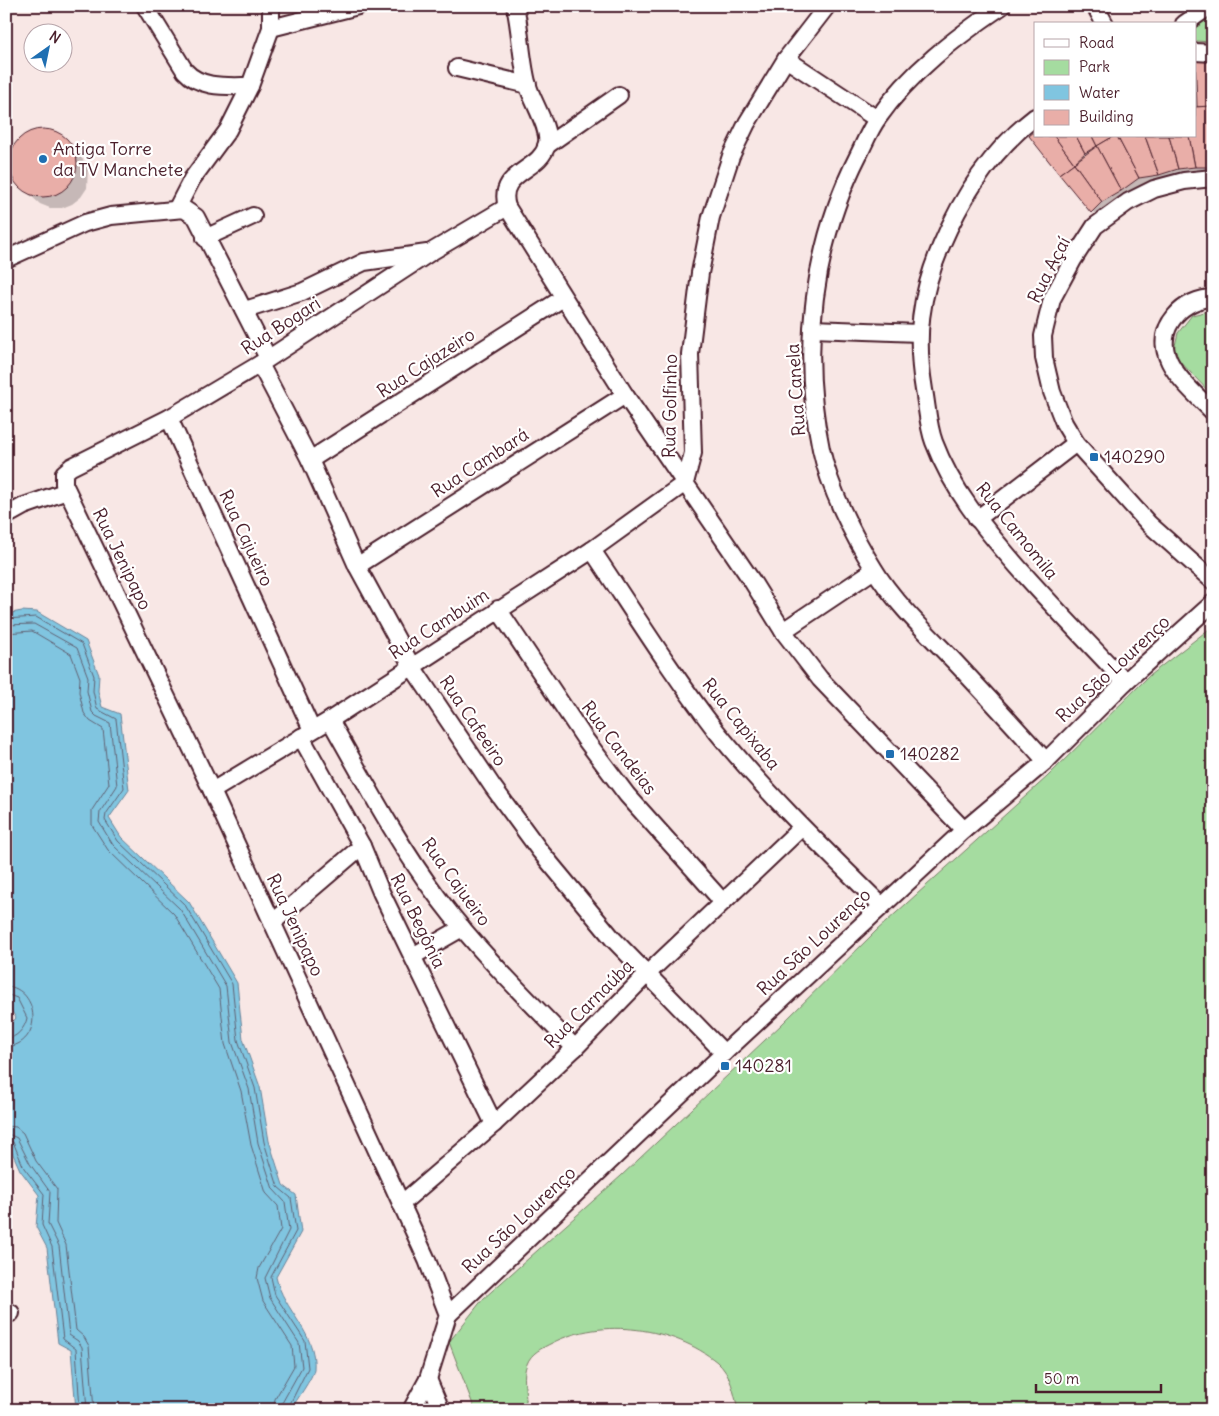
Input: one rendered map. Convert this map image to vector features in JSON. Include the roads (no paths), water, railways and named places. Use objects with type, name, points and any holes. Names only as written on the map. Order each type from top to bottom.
[{"type":"street","points":[[145,6],[185,72],[192,79],[212,85],[250,86]]},
{"type":"street","points":[[6,259],[85,223],[111,216],[177,208],[192,179],[228,130],[250,86],[271,28],[271,6]]},
{"type":"street","points":[[271,28],[358,6]]},
{"type":"street","points":[[515,6],[528,85],[547,138],[540,158],[525,168],[508,184],[504,198],[507,207],[625,395],[685,483]]},
{"type":"street","name":"Rua Golfinho","points":[[827,6],[786,58],[764,92],[731,156],[711,217],[700,273],[690,354],[693,452],[685,483],[752,580],[784,632],[820,679],[964,830]]},
{"type":"street","name":"Rua Canela","points":[[1002,6],[942,50],[906,83],[877,119],[845,182],[834,208],[819,265],[812,329],[812,382],[821,450],[840,504],[874,570],[920,626],[1046,761]]},
{"type":"street","points":[[1095,6],[1104,22]]},
{"type":"street","points":[[1187,22],[1210,6]]},
{"type":"street","points":[[786,58],[877,119]]},
{"type":"street","points":[[457,68],[528,85]]},
{"type":"street","points":[[547,138],[619,95]]},
{"type":"street","name":"Rua Camomila","points":[[1034,118],[1011,137],[986,165],[952,220],[929,274],[921,311],[919,333],[920,367],[933,440],[954,484],[977,519],[1046,599],[1126,682]]},
{"type":"street","name":"Rua Açaí","points":[[1213,178],[1176,183],[1154,189],[1128,202],[1096,226],[1052,299],[1043,336],[1044,358],[1052,392],[1064,423],[1076,443],[1149,524],[1213,581]]},
{"type":"street","name":"Rua Bogari","points":[[67,491],[64,484],[64,473],[71,467],[169,418],[264,361],[432,252],[507,207]]},
{"type":"street","name":"Rua Cafeeiro","points":[[177,208],[190,212],[196,217],[205,238],[245,310],[264,361],[357,566],[410,665],[493,787],[540,851],[613,939],[724,1053]]},
{"type":"street","points":[[205,238],[253,216]]},
{"type":"street","points":[[245,310],[312,289],[364,262],[432,252]]},
{"type":"street","name":"Rua Cajazeiro","points":[[310,460],[563,298]]},
{"type":"street","points":[[1213,298],[1205,298],[1188,305],[1176,314],[1165,337],[1164,352],[1169,364],[1213,412]]},
{"type":"street","points":[[812,329],[919,333]]},
{"type":"street","name":"Rua Cambará","points":[[357,566],[625,395]]},
{"type":"street","name":"Rua Cajueiro","points":[[169,418],[306,733]]},
{"type":"street","points":[[977,519],[1076,443]]},
{"type":"street","name":"Rua Cambuim","points":[[212,791],[330,720],[410,665],[592,550],[685,483]]},
{"type":"street","points":[[6,516],[24,506],[67,491]]},
{"type":"street","name":"Rua Jenipapo","points":[[67,491],[212,791],[427,1260],[448,1315]]},
{"type":"street","name":"Rua Capixaba","points":[[592,550],[674,673],[718,732],[802,828],[882,906]]},
{"type":"street","points":[[784,632],[874,570]]},
{"type":"street","name":"Rua São Lourenço","points":[[448,1315],[882,906],[964,830],[1046,761],[1126,682],[1213,604]]},
{"type":"street","name":"Rua Candeias","points":[[498,610],[562,707],[622,788],[722,901]]},
{"type":"street","name":"Rua Cajueiro","points":[[330,720],[392,827],[438,897],[462,928],[575,1048]]},
{"type":"street","name":"Rua Begônia","points":[[306,733],[362,846],[494,1124]]},
{"type":"street","name":"Rua Carnaúba","points":[[401,1204],[494,1124],[575,1048],[722,901],[802,828]]},
{"type":"street","points":[[272,923],[362,846]]},
{"type":"street","points":[[413,956],[462,928]]},
{"type":"street","points":[[410,1410],[428,1379],[448,1315]]},
{"type":"street","points":[[428,1379],[441,1410]]},
{"type":"water","points":[[22,611],[37,612],[86,641],[99,675],[98,691],[102,707],[120,714],[129,790],[109,818],[121,837],[189,902],[237,983],[243,1039],[260,1087],[269,1141],[283,1185],[296,1195],[301,1232],[276,1277],[285,1300],[305,1333],[314,1356],[313,1373],[291,1410],[76,1410],[71,1350],[58,1343],[47,1248],[36,1227],[39,1195],[20,1170],[8,1143],[6,1030],[16,1018],[6,1002],[6,614]]},
{"type":"place","name":"Antiga Torre da TV Manchete","points":[[43,159]]},
{"type":"place","name":"140290","points":[[1094,457]]},
{"type":"place","name":"140282","points":[[890,754]]},
{"type":"place","name":"140281","points":[[725,1066]]}]
